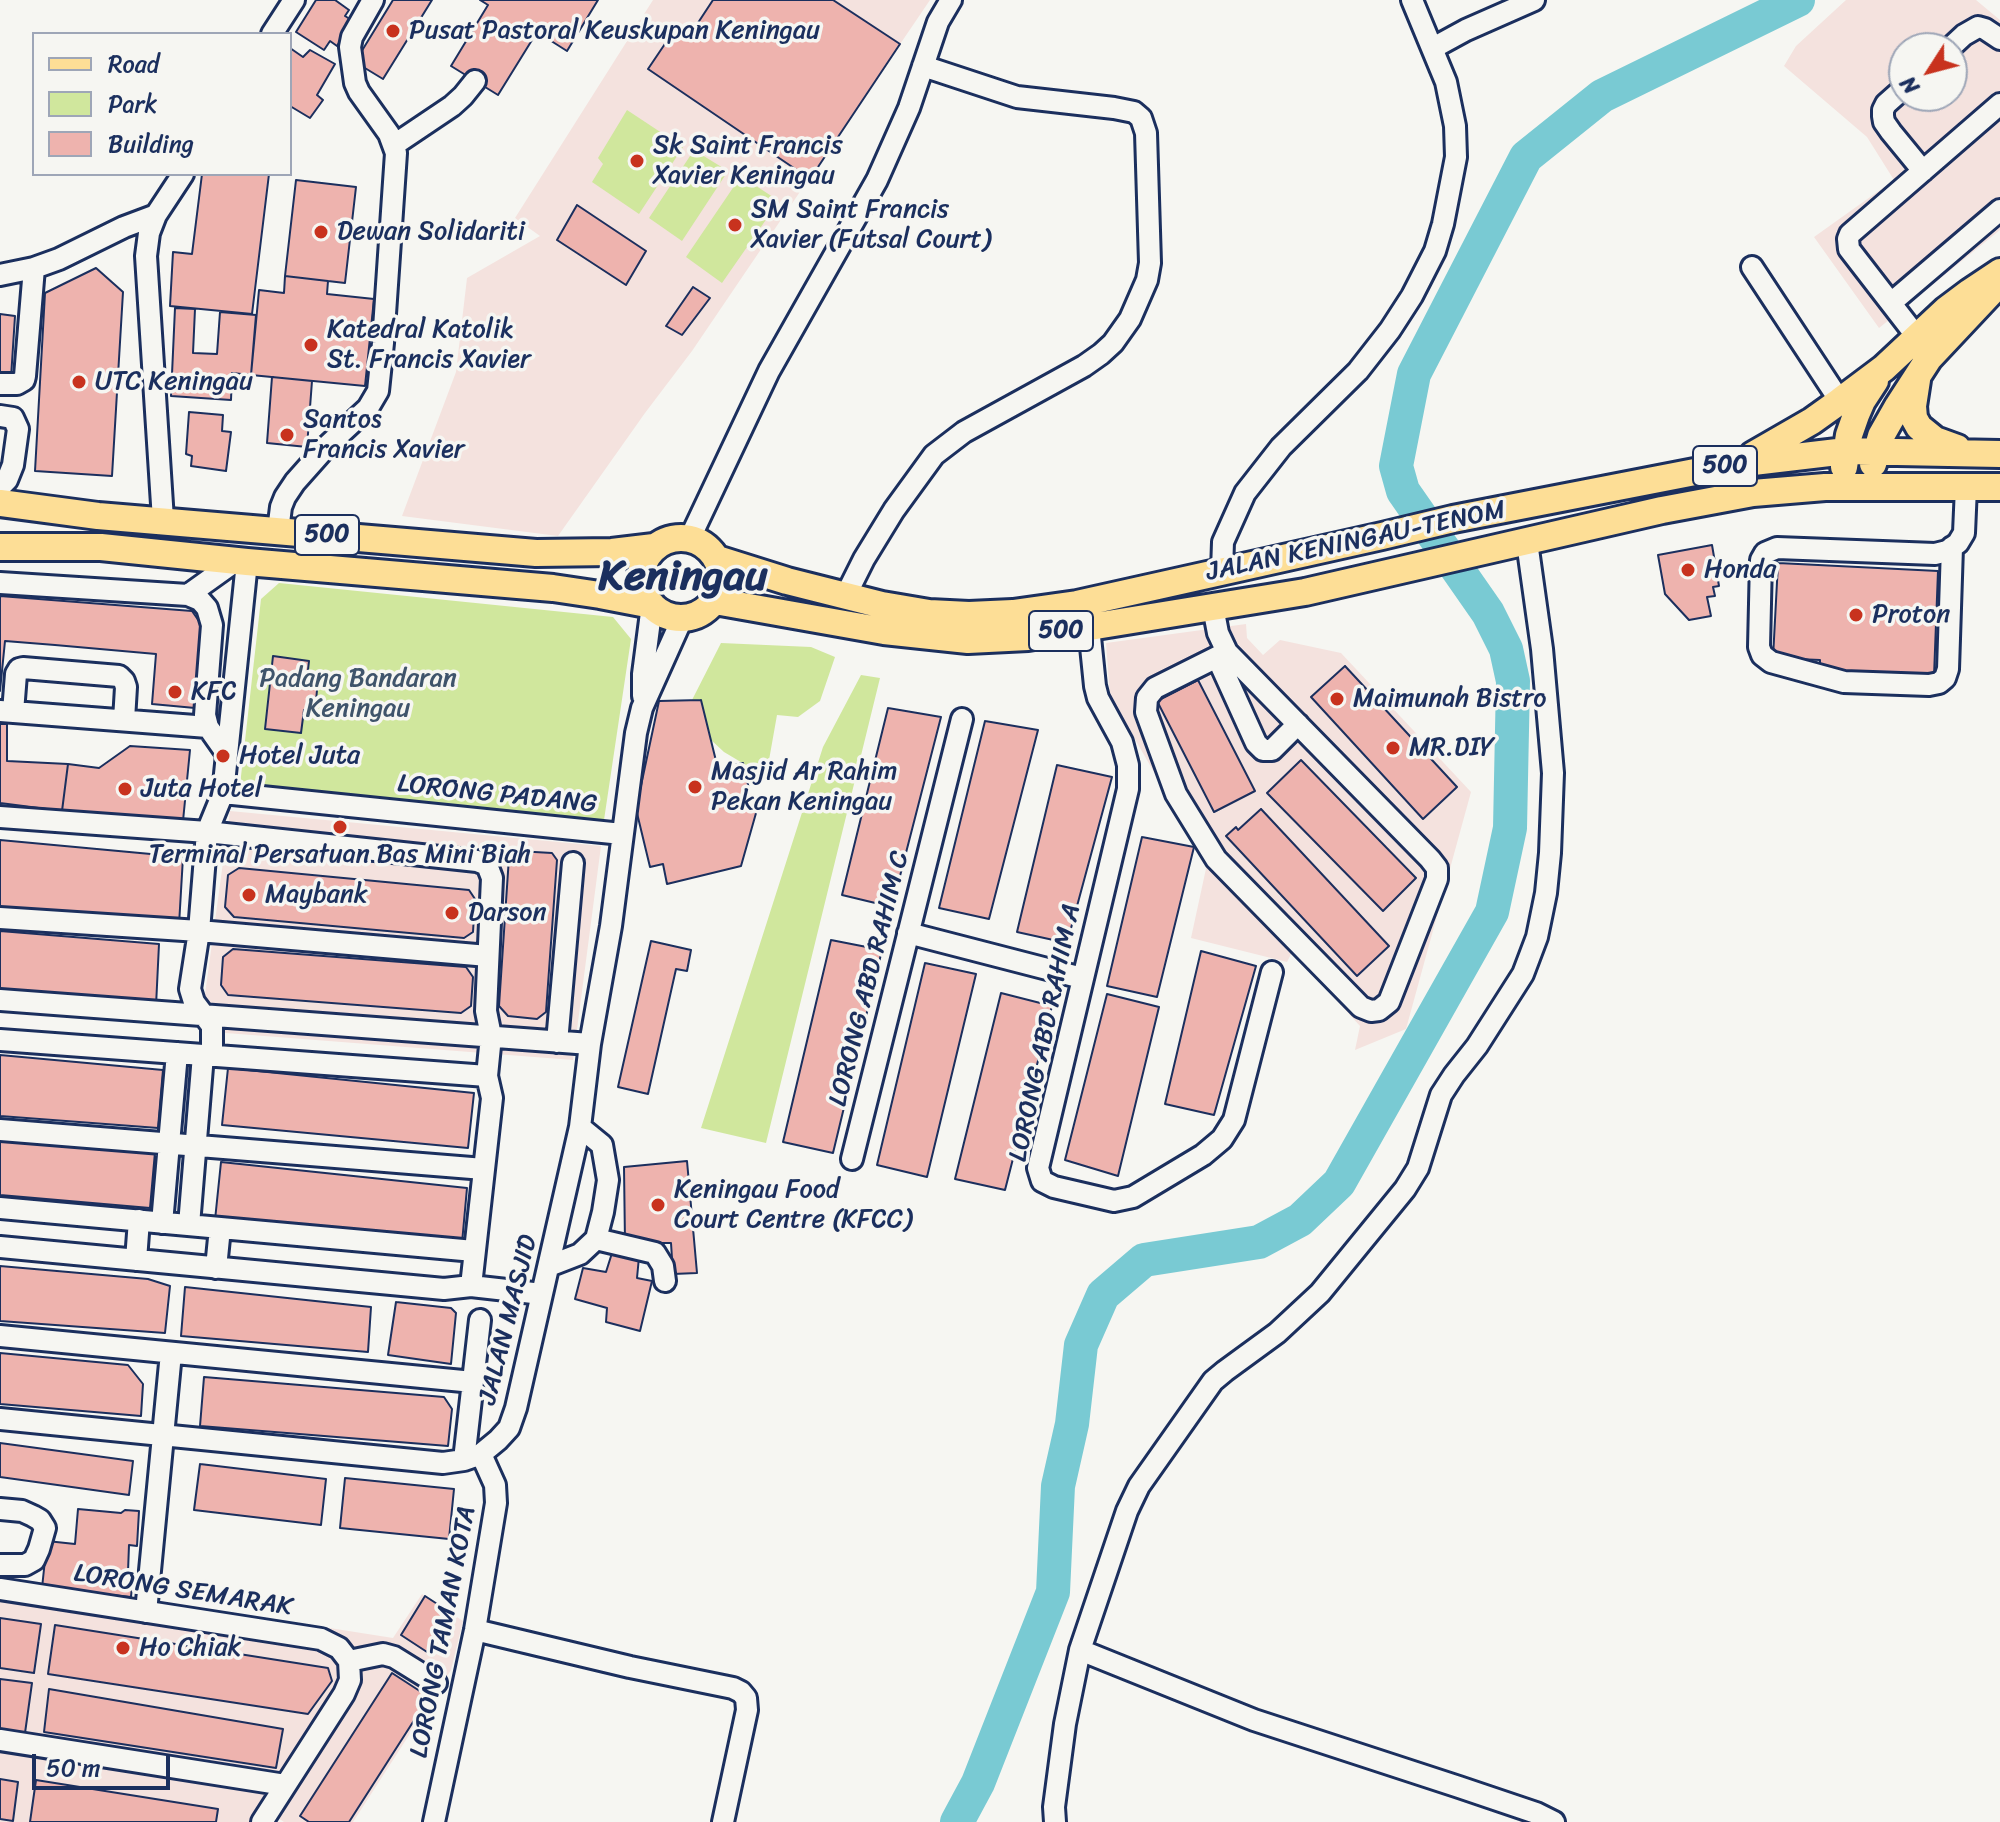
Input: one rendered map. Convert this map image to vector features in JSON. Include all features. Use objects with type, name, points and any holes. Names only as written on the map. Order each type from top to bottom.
[{"type":"main road","points":[[1736,464],[1775,444],[1840,401],[1884,368],[1970,292],[2000,272]]},
{"type":"main road","points":[[1866,487],[1881,436],[1917,376],[1937,348],[2000,282]]},
{"type":"main road","points":[[1838,487],[1849,435],[1862,401],[1884,368]]},
{"type":"main road","points":[[1917,376],[1913,406],[1919,427],[1935,440],[1970,453]]},
{"type":"main road","name":"JALAN KENINGAU-TENOM","points":[[717,559],[882,605],[929,613],[1013,613],[1077,604],[1453,519],[1736,464],[1846,451],[2000,454]]},
{"type":"main road","name":"JALAN KENINGAU-TENOM","points":[[715,601],[870,629],[968,640],[1028,637],[1305,592],[1662,510],[1753,493],[1838,487],[2000,487]]},
{"type":"main road","name":"500","points":[[0,503],[98,516],[536,553],[612,552],[654,547],[677,537],[690,538],[710,549],[717,559]]},
{"type":"main road","name":"500","points":[[0,547],[101,547],[553,588],[652,605],[660,613],[682,619]]},
{"type":"main road","points":[[652,605],[644,595],[641,570],[654,547]]},
{"type":"main road","points":[[682,619],[701,614],[715,601],[722,580],[717,559]]},
{"type":"street","points":[[273,32],[294,0]]},
{"type":"street","points":[[278,531],[281,507],[295,482],[327,446],[368,408],[378,391],[396,169],[394,145],[389,134],[355,83],[350,47],[352,37],[373,0]]},
{"type":"street","points":[[690,538],[769,371],[877,180],[909,108],[938,22],[951,0]]},
{"type":"street","points":[[1222,571],[1223,542],[1245,493],[1281,447],[1358,371],[1412,296],[1435,251],[1456,157],[1455,126],[1446,82],[1412,0]]},
{"type":"street","points":[[1433,48],[1534,0]]},
{"type":"street","points":[[1968,33],[1978,27],[2000,39]]},
{"type":"street","points":[[846,595],[894,510],[934,455],[954,438],[1101,354],[1130,319],[1147,280],[1150,263],[1146,133],[1141,118],[1134,112],[1114,108],[1017,97],[923,66]]},
{"type":"street","points":[[394,145],[452,106],[475,81]]},
{"type":"street","points":[[1888,102],[1883,110],[1884,122],[1923,171]]},
{"type":"street","points":[[1917,337],[1849,249],[1848,239],[1850,234],[2000,104]]},
{"type":"street","points":[[163,520],[146,256],[149,233],[156,215],[182,176]]},
{"type":"street","points":[[1891,303],[2000,210]]},
{"type":"street","points":[[0,275],[59,259],[156,215]]},
{"type":"street","points":[[1752,267],[1840,401]]},
{"type":"street","points":[[0,384],[21,383],[25,376],[34,268]]},
{"type":"street","points":[[0,416],[13,418],[18,429],[13,465],[7,480],[0,487]]},
{"type":"street","points":[[1952,547],[1948,669],[1939,683],[1844,682],[1771,662],[1762,655],[1759,647],[1761,560],[1765,553],[1777,548],[1935,554],[1958,543],[1964,533],[1966,487]]},
{"type":"street","points":[[1055,1822],[1054,1807],[1065,1724],[1080,1650],[1127,1511],[1139,1486],[1213,1381],[1277,1333],[1320,1293],[1405,1189],[1418,1168],[1441,1095],[1523,974],[1537,937],[1550,853],[1553,773],[1545,679],[1527,542]]},
{"type":"street","points":[[188,595],[242,561]]},
{"type":"street","points":[[189,1225],[196,1146],[213,1030],[211,1022],[194,1002],[190,989],[199,931],[207,832],[223,793],[242,561]]},
{"type":"street","points":[[0,583],[188,595],[200,600],[207,608],[212,625],[205,715],[208,727],[227,754]]},
{"type":"street","points":[[642,708],[652,605]]},
{"type":"street","points":[[1213,607],[1222,655],[1256,743],[1263,750],[1272,750],[1298,724]]},
{"type":"street","points":[[642,708],[682,619]]},
{"type":"street","name":"LORONG ABD RAHIM A","points":[[1089,627],[1095,686],[1098,698],[1122,742],[1128,765],[1128,789],[1038,1168],[1042,1181],[1054,1187],[1114,1201],[1133,1197],[1203,1155],[1222,1139],[1234,1120],[1272,972]]},
{"type":"street","points":[[1222,655],[1298,724],[1437,868],[1437,879],[1389,1002],[1379,1010],[1361,1007],[1216,859],[1176,794],[1146,712],[1147,698],[1155,688],[1222,655]]},
{"type":"street","points":[[124,720],[126,687],[119,676],[23,668],[16,674],[6,711],[208,727]]},
{"type":"street","name":"JALAN MASJID","points":[[473,1457],[509,1428],[549,1266],[580,1127],[642,708]]},
{"type":"street","name":"LORONG ABD RAHIM C","points":[[852,1159],[962,719]]},
{"type":"street","points":[[1128,777],[1164,763]]},
{"type":"street","name":"LORONG PADANG","points":[[223,793],[622,834]]},
{"type":"street","points":[[0,817],[207,832],[477,861],[487,865],[492,878],[486,1011],[491,1036],[487,1076],[492,1098],[471,1286]]},
{"type":"street","points":[[557,1042],[573,863]]},
{"type":"street","points":[[0,918],[199,931],[488,956]]},
{"type":"street","points":[[908,933],[1082,978]]},
{"type":"street","points":[[0,1000],[590,1044]]},
{"type":"street","points":[[0,1040],[487,1076]]},
{"type":"street","points":[[162,1223],[177,1053]]},
{"type":"street","points":[[549,1266],[580,1254],[596,1239],[608,1180],[602,1145],[580,1127]]},
{"type":"street","points":[[0,1130],[484,1169]]},
{"type":"street","points":[[0,1208],[474,1251]]},
{"type":"street","points":[[136,1260],[139,1220]]},
{"type":"street","points":[[216,1268],[220,1228]]},
{"type":"street","points":[[596,1239],[655,1253],[663,1266],[665,1281]]},
{"type":"street","points":[[0,1247],[444,1289],[471,1286],[542,1294]]},
{"type":"street","points":[[0,1419],[443,1463],[473,1457],[473,1382],[480,1320]]},
{"type":"street","points":[[0,1336],[473,1382]]},
{"type":"street","points":[[146,1612],[171,1353]]},
{"type":"street","name":"LORONG TAMAN KOTA","points":[[434,1822],[475,1630],[496,1503],[495,1485],[473,1457]]},
{"type":"street","points":[[0,1509],[22,1511],[40,1520],[45,1528],[34,1560],[25,1565],[0,1565]]},
{"type":"street","name":"LORONG SEMARAK","points":[[0,1589],[321,1639],[339,1648],[349,1661]]},
{"type":"street","points":[[475,1630],[733,1688],[746,1698],[747,1710],[723,1822]]},
{"type":"street","points":[[1080,1650],[1254,1720],[1536,1813],[1554,1822]]},
{"type":"street","points":[[266,1820],[344,1694],[350,1680],[349,1661],[383,1654],[394,1657],[436,1683]]},
{"type":"street","points":[[0,1740],[285,1785]]},
{"type":"shaded area","points":[[653,0],[930,0],[692,351],[558,536],[402,516],[456,372],[467,278],[540,236],[515,218]]},
{"type":"shaded area","points":[[1846,0],[1976,0],[2000,20],[2000,230],[1879,328],[1814,237],[1894,180],[1867,137],[1784,66],[1796,46]]},
{"type":"shaded area","points":[[1246,624],[1247,638],[1263,655],[1280,640],[1341,653],[1471,792],[1406,1029],[1355,1050],[1360,1026],[1292,952],[1287,962],[1191,938],[1207,864],[1110,696],[1106,643]]},
{"type":"shaded area","points":[[230,811],[601,846],[573,1060],[200,1031]]},
{"type":"shaded area","points":[[0,1576],[393,1638],[422,1594],[463,1621],[451,1670],[353,1822],[284,1822],[278,1818],[276,1822],[0,1822]]},
{"type":"green space","name":"Sk Saint Francis Xavier Keningau","points":[[627,110],[683,147],[639,214],[592,182],[603,164],[598,158]]},
{"type":"green space","points":[[694,150],[728,171],[682,241],[649,218]]},
{"type":"green space","name":"SM Saint Francis Xavier (Futsal Court)","points":[[741,176],[779,201],[722,283],[686,257]]},
{"type":"green space","name":"Padang Bandaran Keningau","points":[[279,583],[613,617],[631,639],[604,820],[240,785],[261,599]]},
{"type":"green space","points":[[721,643],[811,647],[835,657],[820,701],[798,717],[777,715],[766,777],[724,752],[710,739],[701,700],[692,700]]},
{"type":"green space","points":[[861,675],[880,678],[766,1143],[701,1128],[823,747]]},
{"type":"building","points":[[316,0],[335,0],[349,10],[345,16],[353,21],[337,46],[330,41],[324,50],[296,32]]},
{"type":"building","name":"Pusat Pastoral Keuskupan Keningau","points":[[393,0],[432,0],[383,79],[355,62]]},
{"type":"building","points":[[480,0],[598,0],[567,51],[537,32],[498,95],[451,66],[488,5]]},
{"type":"building","points":[[713,0],[833,0],[900,44],[810,179],[648,69],[675,29],[688,38]]},
{"type":"building","points":[[292,49],[303,57],[310,50],[335,64],[317,95],[323,100],[310,118],[292,107]]},
{"type":"building","points":[[202,176],[269,176],[252,314],[170,306],[173,252],[192,254]]},
{"type":"building","name":"Dewan Solidariti","points":[[296,180],[356,187],[345,283],[285,276]]},
{"type":"building","points":[[577,205],[646,251],[626,285],[557,240]]},
{"type":"building","name":"UTC Keningau","points":[[96,268],[123,292],[112,476],[35,471],[45,293]]},
{"type":"building","name":"Katedral Katolik St. Francis Xavier","points":[[285,276],[328,281],[327,294],[374,299],[365,386],[251,375],[259,290],[284,293]]},
{"type":"building","points":[[693,287],[710,298],[682,335],[666,326]]},
{"type":"building","points":[[175,308],[195,309],[193,353],[217,354],[220,312],[256,315],[251,375],[232,373],[231,400],[171,396]]},
{"type":"building","points":[[0,314],[15,316],[11,378],[0,377]]},
{"type":"building","points":[[272,377],[312,381],[307,447],[267,443]]},
{"type":"building","points":[[189,412],[223,415],[222,431],[231,432],[226,471],[191,466],[192,456],[186,454]]},
{"type":"building","name":"Honda","points":[[1712,545],[1719,586],[1713,587],[1715,596],[1707,597],[1711,616],[1689,620],[1665,594],[1658,555]]},
{"type":"building","name":"Proton","points":[[1778,563],[1938,571],[1934,676],[1820,670],[1820,660],[1773,658]]},
{"type":"building","points":[[0,596],[192,611],[201,624],[195,708],[152,704],[156,654],[55,645],[5,641],[0,691]]},
{"type":"building","points":[[273,656],[309,661],[307,679],[318,680],[315,711],[304,710],[301,733],[265,729]]},
{"type":"building","points":[[1345,666],[1457,787],[1423,819],[1311,697]]},
{"type":"building","points":[[1198,680],[1255,791],[1214,812],[1157,701]]},
{"type":"building","name":"Masjid Ar Rahim Pekan Keningau","points":[[701,700],[718,769],[743,763],[753,806],[758,806],[741,866],[667,884],[663,864],[650,867],[636,809],[659,701]]},
{"type":"building","points":[[888,708],[941,717],[892,907],[842,895]]},
{"type":"building","points":[[985,721],[1038,730],[989,919],[939,908]]},
{"type":"building","points":[[0,724],[7,724],[7,761],[68,764],[62,811],[0,803]]},
{"type":"building","name":"Juta Hotel","points":[[130,746],[190,750],[183,821],[62,811],[68,764],[99,768]]},
{"type":"building","points":[[1301,760],[1416,878],[1383,911],[1267,793]]},
{"type":"building","points":[[1057,765],[1112,777],[1067,943],[1017,932]]},
{"type":"building","points":[[1261,809],[1389,946],[1357,976],[1226,836],[1236,827],[1238,830]]},
{"type":"building","points":[[1142,837],[1194,847],[1157,997],[1107,986]]},
{"type":"building","points":[[0,840],[183,857],[179,925],[0,912]]},
{"type":"building","points":[[517,851],[552,853],[557,860],[546,1012],[537,1019],[508,1016],[499,1006],[509,857]]},
{"type":"building","points":[[239,868],[469,890],[475,899],[473,932],[464,938],[234,917],[225,907],[228,875]]},
{"type":"building","points":[[0,931],[159,944],[156,1006],[0,994]]},
{"type":"building","points":[[831,940],[882,950],[833,1153],[783,1142]]},
{"type":"building","points":[[651,941],[691,950],[687,971],[676,969],[648,1094],[618,1087]]},
{"type":"building","points":[[233,949],[466,967],[473,977],[471,1006],[461,1013],[228,995],[221,985],[223,957]]},
{"type":"building","points":[[1201,951],[1256,966],[1214,1115],[1165,1104]]},
{"type":"building","points":[[925,963],[976,974],[927,1177],[877,1165]]},
{"type":"building","points":[[1001,993],[1052,1006],[1005,1190],[955,1179]]},
{"type":"building","points":[[1107,994],[1159,1007],[1118,1176],[1065,1160]]},
{"type":"building","points":[[0,1055],[163,1070],[158,1128],[0,1116]]},
{"type":"building","points":[[228,1068],[474,1093],[468,1148],[222,1125]]},
{"type":"building","points":[[0,1139],[155,1152],[150,1208],[0,1195]]},
{"type":"building","name":"Keningau Food Court Centre (KFCC)","points":[[687,1161],[697,1273],[673,1274],[671,1243],[625,1243],[624,1167]]},
{"type":"building","points":[[221,1162],[467,1188],[462,1243],[215,1220]]},
{"type":"building","points":[[612,1253],[639,1257],[637,1278],[652,1281],[640,1331],[606,1322],[607,1308],[575,1299],[583,1268],[606,1272]]},
{"type":"building","points":[[0,1266],[148,1279],[170,1286],[165,1333],[0,1321]]},
{"type":"building","points":[[185,1287],[371,1307],[368,1352],[181,1336]]},
{"type":"building","points":[[396,1302],[451,1308],[456,1313],[451,1364],[388,1355]]},
{"type":"building","points":[[0,1353],[128,1365],[143,1384],[141,1416],[0,1404]]},
{"type":"building","points":[[204,1377],[444,1397],[452,1409],[448,1446],[200,1426]]},
{"type":"building","points":[[0,1443],[133,1461],[129,1495],[0,1477]]},
{"type":"building","points":[[200,1464],[326,1479],[321,1525],[194,1510]]},
{"type":"building","points":[[345,1478],[454,1489],[449,1539],[340,1528]]},
{"type":"building","points":[[78,1509],[121,1513],[125,1510],[139,1511],[137,1546],[129,1545],[128,1572],[133,1575],[131,1597],[42,1588],[47,1541],[75,1544]]},
{"type":"building","points":[[425,1596],[451,1613],[427,1652],[401,1635]]},
{"type":"building","points":[[0,1618],[41,1624],[34,1673],[0,1668]]},
{"type":"building","points":[[55,1625],[328,1668],[332,1681],[308,1714],[48,1674]]},
{"type":"building","points":[[392,1673],[429,1697],[349,1822],[309,1822],[300,1816]]},
{"type":"building","points":[[0,1679],[32,1683],[25,1733],[0,1729]]},
{"type":"building","points":[[49,1689],[283,1729],[276,1768],[44,1732]]},
{"type":"building","points":[[0,1779],[18,1782],[13,1821],[0,1819]]},
{"type":"building","points":[[36,1780],[218,1809],[216,1822],[30,1822]]},
{"type":"waterway","points":[[957,1822],[978,1783],[1053,1592],[1058,1486],[1072,1424],[1081,1345],[1103,1295],[1144,1260],[1259,1242],[1300,1220],[1339,1183],[1492,912],[1510,828],[1513,681],[1506,649],[1488,613],[1403,491],[1396,466],[1414,374],[1526,157],[1602,96],[1798,0]]},
{"type":"place","name":"Pusat Pastoral Keuskupan Keningau","points":[[393,31]]},
{"type":"place","name":"Sk Saint Francis Xavier Keningau","points":[[637,161]]},
{"type":"place","name":"SM Saint Francis Xavier (Futsal Court)","points":[[735,225]]},
{"type":"place","name":"Dewan Solidariti","points":[[321,232]]},
{"type":"place","name":"Katedral Katolik St. Francis Xavier","points":[[311,345]]},
{"type":"place","name":"UTC Keningau","points":[[79,382]]},
{"type":"place","name":"Santos Francis Xavier","points":[[287,435]]},
{"type":"place","name":"Honda","points":[[1688,570]]},
{"type":"place","name":"Proton","points":[[1856,615]]},
{"type":"place","name":"KFC","points":[[175,692]]},
{"type":"place","name":"Maimunah Bistro","points":[[1337,699]]},
{"type":"place","name":"MR.DIY","points":[[1393,748]]},
{"type":"place","name":"Hotel Juta","points":[[223,756]]},
{"type":"place","name":"Masjid Ar Rahim Pekan Keningau","points":[[695,787]]},
{"type":"place","name":"Juta Hotel","points":[[125,789]]},
{"type":"place","name":"Terminal Persatuan Bas Mini Biah","points":[[340,827]]},
{"type":"place","name":"Maybank","points":[[249,895]]},
{"type":"place","name":"Darson","points":[[452,913]]},
{"type":"place","name":"Keningau Food Court Centre (KFCC)","points":[[658,1205]]},
{"type":"place","name":"Ho Chiak","points":[[123,1648]]},
{"type":"district","name":"Keningau","points":[[683,578]]}]
